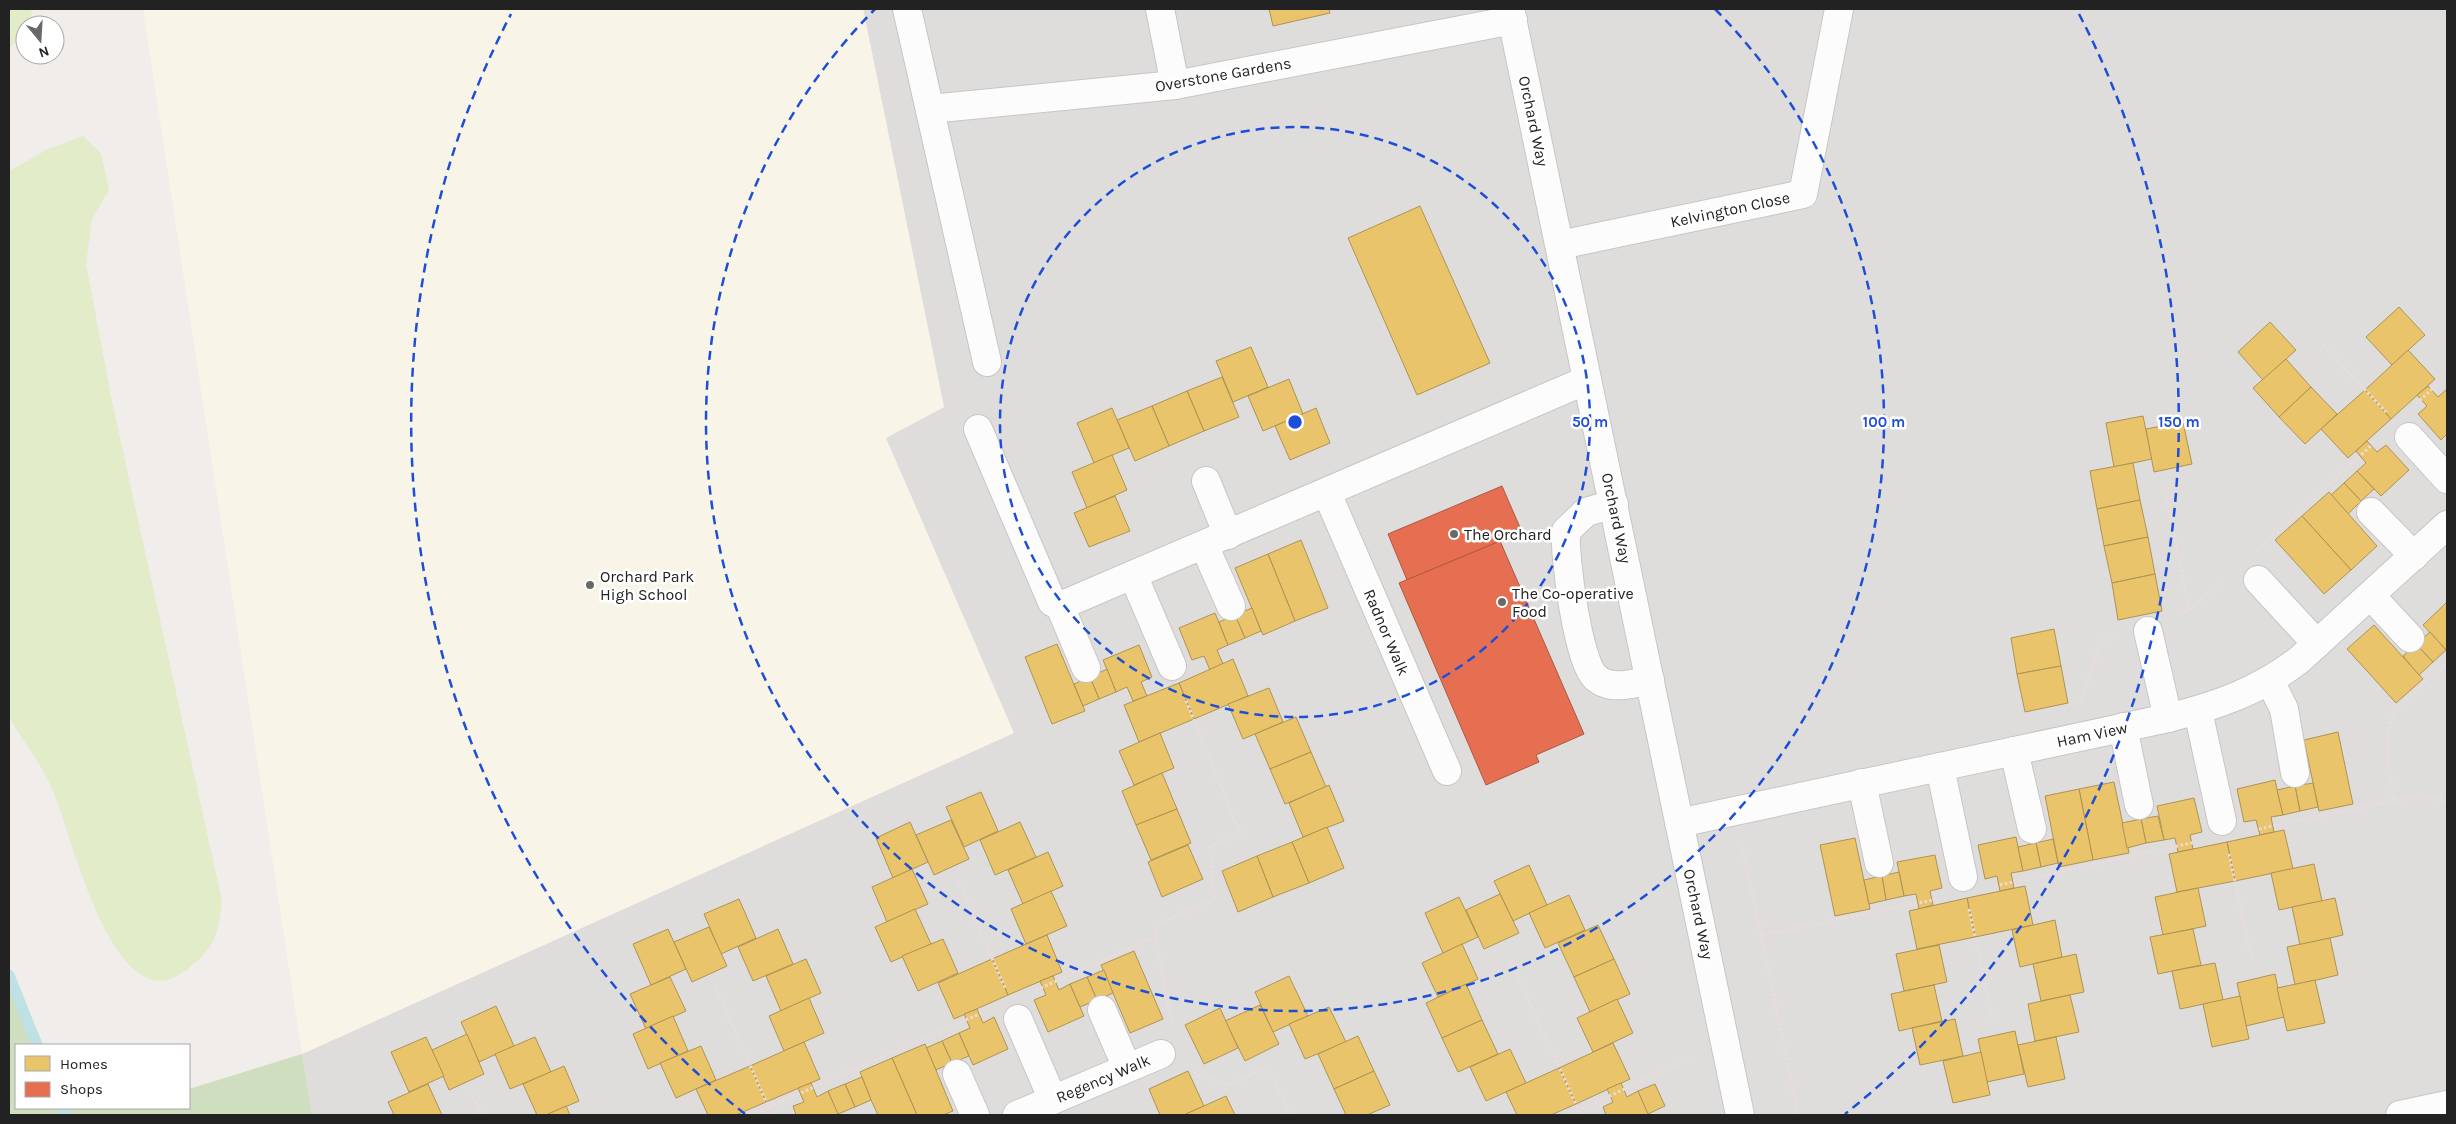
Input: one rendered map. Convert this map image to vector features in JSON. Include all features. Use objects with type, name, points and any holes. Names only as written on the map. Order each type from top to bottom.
[{"type":"street","points":[[907,9],[987,362]]},
{"type":"street","points":[[1160,9],[1174,85]]},
{"type":"street","name":"Kelvington Close","points":[[1560,245],[1803,194],[1839,9]]},
{"type":"street","name":"Overstone Gardens","points":[[930,109],[1174,85],[1511,15]]},
{"type":"street","name":"Orchard Way","points":[[1511,15],[1740,1115]]},
{"type":"street","points":[[1056,604],[1133,575],[1216,540],[1587,380]]},
{"type":"street","points":[[978,428],[1086,668]]},
{"type":"street","points":[[2409,437],[2447,479]]},
{"type":"street","points":[[1206,481],[1216,540],[1231,606]]},
{"type":"street","name":"Radnor Walk","points":[[1327,493],[1447,771]]},
{"type":"street","points":[[1614,504],[1586,512],[1566,530],[1568,577],[1586,663],[1595,677],[1608,684],[1628,685],[1650,680]]},
{"type":"street","points":[[2371,512],[2435,545]]},
{"type":"street","name":"Ham View","points":[[1679,823],[2168,718],[2232,700],[2270,681],[2318,644],[2371,596],[2435,545]]},
{"type":"street","points":[[1133,575],[1172,666]]},
{"type":"street","points":[[2258,580],[2318,644]]},
{"type":"street","points":[[2371,596],[2410,638]]},
{"type":"street","points":[[2148,631],[2168,718]]},
{"type":"street","points":[[2270,681],[2284,710],[2295,773]]},
{"type":"street","points":[[2198,710],[2222,821]]},
{"type":"street","points":[[2123,727],[2139,805]]},
{"type":"street","points":[[2014,751],[2032,829]]},
{"type":"street","points":[[1940,767],[1963,876]]},
{"type":"street","points":[[1862,783],[1878,863]]},
{"type":"street","points":[[1013,1007],[1053,1100]]},
{"type":"street","points":[[1102,1010],[1127,1068]]},
{"type":"street","name":"Regency Walk","points":[[1017,1115],[1172,1049]]},
{"type":"street","points":[[957,1074],[975,1115]]},
{"type":"street","points":[[2400,1115],[2447,1105]]},
{"type":"path","points":[[2323,345],[2365,390]]},
{"type":"path","points":[[2415,406],[2447,375]]},
{"type":"path","points":[[2256,552],[2377,441]]},
{"type":"path","points":[[2164,486],[2189,609]]},
{"type":"path","points":[[2066,740],[2101,641],[2148,631],[2168,622],[2189,609],[2227,578]]},
{"type":"path","points":[[2398,709],[2447,662]]},
{"type":"path","points":[[1182,692],[1240,833],[1210,846],[1214,899],[1162,922],[1156,928],[1155,937],[1169,1009],[1172,1049],[1196,1075],[1229,1085],[1268,1067],[1290,1115]]},
{"type":"path","points":[[2394,800],[2425,797],[2439,799],[2447,803]]},
{"type":"path","points":[[1734,845],[1743,849],[1798,1115]]},
{"type":"path","points":[[2229,852],[2252,961]]},
{"type":"path","points":[[958,880],[1013,1007]]},
{"type":"path","points":[[1761,935],[1918,903]]},
{"type":"path","points":[[1969,908],[1993,1020]]},
{"type":"path","points":[[1034,991],[1155,937]]},
{"type":"path","points":[[1510,960],[1581,1115]]},
{"type":"path","points":[[716,988],[772,1115]]},
{"type":"path","points":[[751,1115],[987,1011]]},
{"type":"path","points":[[1568,1115],[1694,1057]]},
{"type":"path","points":[[471,1092],[482,1115]]},
{"type":"shaded area","name":"Orchard Park High School","points":[[143,9],[863,9],[944,407],[886,438],[1014,733],[302,1054]]},
{"type":"shaded area","points":[[863,9],[2447,9],[2447,1115],[312,1115],[302,1054],[1013,733],[885,438],[944,407]]},
{"type":"green space","points":[[9,9],[32,9],[31,15],[15,15],[15,42],[9,49]]},
{"type":"green space","points":[[83,136],[101,153],[109,190],[92,219],[86,264],[113,406],[222,901],[216,935],[203,955],[177,976],[154,980],[133,968],[114,945],[83,879],[51,786],[40,765],[9,717],[9,171],[48,149]]},
{"type":"green space","points":[[9,967],[43,1044],[15,1044],[15,1109],[190,1109],[190,1089],[302,1054],[312,1115],[9,1115]]},
{"type":"building: Homes","points":[[1269,9],[1329,9],[1330,13],[1273,26]]},
{"type":"building: Homes","points":[[1420,206],[1490,363],[1417,395],[1348,238]]},
{"type":"building: Homes","points":[[2399,307],[2425,335],[2392,365],[2366,337]]},
{"type":"building: Homes","points":[[2270,322],[2296,350],[2263,380],[2238,352]]},
{"type":"building: Homes","points":[[1251,347],[1268,387],[1233,402],[1216,361]]},
{"type":"building: Homes","points":[[2408,350],[2435,379],[2391,419],[2365,390]]},
{"type":"building: Homes","points":[[2286,359],[2311,387],[2279,417],[2253,388]]},
{"type":"building: Homes","points":[[1222,377],[1239,417],[1204,431],[1187,391]]},
{"type":"building: Homes","points":[[1289,379],[1303,414],[1263,431],[1248,396]]},
{"type":"building: Homes","points":[[2428,386],[2438,397],[2447,389],[2447,434],[2441,440],[2418,414],[2427,406],[2417,395]]},
{"type":"building: Homes","points":[[2311,387],[2337,414],[2305,444],[2279,417]]},
{"type":"building: Homes","points":[[2365,390],[2391,419],[2348,458],[2321,429]]},
{"type":"building: Homes","points":[[1187,391],[1204,431],[1169,446],[1152,406]]},
{"type":"building: Homes","points":[[1152,406],[1169,446],[1135,461],[1117,420]]},
{"type":"building: Homes","points":[[1112,408],[1129,448],[1094,463],[1077,423]]},
{"type":"building: Homes","points":[[1316,408],[1330,443],[1290,460],[1275,426]]},
{"type":"building: Homes","points":[[2143,416],[2152,459],[2114,467],[2106,423]]},
{"type":"building: Homes","points":[[2183,422],[2192,464],[2154,472],[2146,429]]},
{"type":"building: Homes","points":[[2367,441],[2377,452],[2386,445],[2409,470],[2381,496],[2357,471],[2366,463],[2356,451]]},
{"type":"building: Homes","points":[[1112,455],[1127,490],[1087,508],[1072,472]]},
{"type":"building: Homes","points":[[2133,463],[2140,500],[2097,509],[2090,471]]},
{"type":"building: Homes","points":[[2357,471],[2374,489],[2361,501],[2344,483]]},
{"type":"building: Homes","points":[[2344,483],[2361,501],[2348,514],[2331,495]]},
{"type":"building: Homes","points":[[2329,492],[2377,546],[2351,570],[2302,516]]},
{"type":"building: Homes","points":[[1115,496],[1130,531],[1089,547],[1074,513]]},
{"type":"building: Homes","points":[[2140,500],[2148,537],[2104,546],[2097,509]]},
{"type":"building: Homes","points":[[2302,516],[2351,570],[2324,594],[2275,540]]},
{"type":"building: Homes","points":[[2148,537],[2155,574],[2112,583],[2104,546]]},
{"type":"building: Homes","points":[[1301,540],[1328,608],[1295,621],[1268,554]]},
{"type":"building: Homes","points":[[1268,554],[1295,621],[1263,635],[1235,568]]},
{"type":"building: Homes","points":[[2155,574],[2162,611],[2118,620],[2112,583]]},
{"type":"building: Homes","points":[[2447,602],[2447,650],[2446,650],[2423,625]]},
{"type":"building: Homes","points":[[1252,608],[1261,631],[1245,638],[1235,615]]},
{"type":"building: Homes","points":[[1215,613],[1228,645],[1217,650],[1223,664],[1210,670],[1204,656],[1192,660],[1179,628]]},
{"type":"building: Homes","points":[[1235,615],[1245,638],[1228,645],[1219,622]]},
{"type":"building: Homes","points":[[2374,625],[2423,679],[2396,703],[2347,649]]},
{"type":"building: Homes","points":[[2054,629],[2061,666],[2017,674],[2011,638]]},
{"type":"building: Homes","points":[[2430,632],[2446,650],[2433,662],[2416,644]]},
{"type":"building: Homes","points":[[1057,644],[1085,711],[1052,724],[1025,657]]},
{"type":"building: Homes","points":[[2416,644],[2433,662],[2419,675],[2403,656]]},
{"type":"building: Homes","points":[[1139,645],[1152,677],[1141,682],[1147,696],[1133,701],[1127,687],[1116,692],[1103,660]]},
{"type":"building: Homes","points":[[1233,659],[1248,696],[1194,719],[1179,683]]},
{"type":"building: Homes","points":[[2061,666],[2068,703],[2025,712],[2017,674]]},
{"type":"building: Homes","points":[[1107,669],[1116,692],[1099,699],[1090,677]]},
{"type":"building: Homes","points":[[1090,677],[1099,699],[1083,706],[1074,684]]},
{"type":"building: Homes","points":[[1179,683],[1194,719],[1139,742],[1124,705]]},
{"type":"building: Homes","points":[[1269,688],[1283,722],[1243,739],[1228,704]]},
{"type":"building: Homes","points":[[1296,717],[1311,752],[1270,769],[1255,734]]},
{"type":"building: Homes","points":[[2338,732],[2353,804],[2319,811],[2304,740]]},
{"type":"building: Homes","points":[[1160,733],[1174,768],[1134,785],[1119,751]]},
{"type":"building: Homes","points":[[1311,752],[1326,787],[1285,804],[1270,769]]},
{"type":"building: Homes","points":[[1162,773],[1177,809],[1136,825],[1122,791]]},
{"type":"building: Homes","points":[[2275,780],[2283,815],[2271,817],[2274,832],[2260,835],[2256,820],[2244,822],[2237,789]]},
{"type":"building: Homes","points":[[2114,782],[2129,853],[2093,860],[2079,789]]},
{"type":"building: Homes","points":[[2313,783],[2318,807],[2300,811],[2295,786]]},
{"type":"building: Homes","points":[[1329,785],[1344,821],[1303,837],[1289,803]]},
{"type":"building: Homes","points":[[2295,786],[2300,811],[2283,815],[2277,790]]},
{"type":"building: Homes","points":[[2079,789],[2093,860],[2059,867],[2045,796]]},
{"type":"building: Homes","points":[[981,792],[998,831],[964,847],[946,807]]},
{"type":"building: Homes","points":[[2194,798],[2202,832],[2190,835],[2193,849],[2178,852],[2175,838],[2164,840],[2157,806]]},
{"type":"building: Homes","points":[[1177,809],[1191,843],[1151,860],[1136,825]]},
{"type":"building: Homes","points":[[2158,816],[2164,840],[2146,843],[2141,819]]},
{"type":"building: Homes","points":[[2141,819],[2146,843],[2127,848],[2122,823]]},
{"type":"building: Homes","points":[[951,820],[969,859],[934,875],[916,835]]},
{"type":"building: Homes","points":[[910,822],[928,862],[893,878],[876,838]]},
{"type":"building: Homes","points":[[1020,822],[1036,857],[995,875],[980,840]]},
{"type":"building: Homes","points":[[1327,827],[1344,868],[1309,883],[1292,842]]},
{"type":"building: Homes","points":[[2284,830],[2293,869],[2235,881],[2227,842]]},
{"type":"building: Homes","points":[[2016,837],[2023,871],[2011,873],[2014,888],[2000,891],[1997,876],[1985,879],[1978,845]]},
{"type":"building: Homes","points":[[1855,838],[1870,909],[1835,916],[1820,845]]},
{"type":"building: Homes","points":[[2053,839],[2058,863],[2041,867],[2036,843]]},
{"type":"building: Homes","points":[[1292,842],[1309,883],[1273,897],[1257,856]]},
{"type":"building: Homes","points":[[2227,842],[2235,881],[2177,892],[2169,854]]},
{"type":"building: Homes","points":[[2036,843],[2041,867],[2023,871],[2018,847]]},
{"type":"building: Homes","points":[[1188,845],[1203,879],[1162,897],[1148,862]]},
{"type":"building: Homes","points":[[1048,852],[1063,886],[1023,904],[1008,870]]},
{"type":"building: Homes","points":[[1935,855],[1942,888],[1930,891],[1933,905],[1919,909],[1916,894],[1904,896],[1897,862]]},
{"type":"building: Homes","points":[[1257,856],[1273,897],[1238,912],[1222,871]]},
{"type":"building: Homes","points":[[2314,864],[2322,901],[2279,910],[2271,873]]},
{"type":"building: Homes","points":[[1529,865],[1547,905],[1513,921],[1494,881]]},
{"type":"building: Homes","points":[[912,869],[928,904],[887,922],[872,887]]},
{"type":"building: Homes","points":[[1899,872],[1904,896],[1886,900],[1882,876]]},
{"type":"building: Homes","points":[[1882,876],[1886,900],[1869,904],[1864,880]]},
{"type":"building: Homes","points":[[2025,886],[2033,925],[1975,937],[1967,898]]},
{"type":"building: Homes","points":[[2198,888],[2206,926],[2163,935],[2155,897]]},
{"type":"building: Homes","points":[[1051,891],[1067,926],[1026,944],[1011,909]]},
{"type":"building: Homes","points":[[1500,894],[1519,933],[1484,949],[1466,910]]},
{"type":"building: Homes","points":[[1569,895],[1585,930],[1545,948],[1529,913]]},
{"type":"building: Homes","points":[[1459,897],[1478,937],[1443,953],[1425,913]]},
{"type":"building: Homes","points":[[1967,898],[1975,937],[1917,949],[1909,911]]},
{"type":"building: Homes","points":[[2335,898],[2343,935],[2300,945],[2292,907]]},
{"type":"building: Homes","points":[[739,899],[756,938],[721,954],[704,914]]},
{"type":"building: Homes","points":[[915,909],[931,944],[891,962],[875,927]]},
{"type":"building: Homes","points":[[2055,920],[2062,957],[2020,967],[2012,930]]},
{"type":"building: Homes","points":[[1598,925],[1614,959],[1574,977],[1558,943]]},
{"type":"building: Homes","points":[[709,927],[727,966],[692,982],[674,942]]},
{"type":"building: Homes","points":[[668,929],[686,969],[651,985],[633,944]]},
{"type":"building: Homes","points":[[778,929],[793,964],[753,981],[738,947]]},
{"type":"building: Homes","points":[[2193,929],[2201,965],[2158,974],[2150,937]]},
{"type":"building: Homes","points":[[1047,935],[1062,972],[1008,995],[992,959]]},
{"type":"building: Homes","points":[[2330,938],[2338,975],[2295,985],[2287,947]]},
{"type":"building: Homes","points":[[943,939],[958,973],[918,991],[902,956]]},
{"type":"building: Homes","points":[[1462,944],[1478,979],[1438,997],[1422,963]]},
{"type":"building: Homes","points":[[1939,945],[1947,982],[1904,991],[1896,954]]},
{"type":"building: Homes","points":[[1134,951],[1163,1019],[1130,1033],[1101,965]]},
{"type":"building: Homes","points":[[2076,954],[2084,992],[2041,1001],[2033,964]]},
{"type":"building: Homes","points":[[806,959],[821,993],[781,1011],[766,976]]},
{"type":"building: Homes","points":[[992,959],[1008,995],[954,1019],[938,983]]},
{"type":"building: Homes","points":[[1614,959],[1630,994],[1590,1012],[1574,977]]},
{"type":"building: Homes","points":[[2215,963],[2223,1000],[2180,1009],[2172,971]]},
{"type":"building: Homes","points":[[1104,970],[1113,993],[1097,1000],[1087,977]]},
{"type":"building: Homes","points":[[2275,974],[2284,1017],[2246,1026],[2237,983]]},
{"type":"building: Homes","points":[[1053,976],[1059,990],[1070,984],[1084,1016],[1048,1032],[1034,1000],[1046,995],[1040,981]]},
{"type":"building: Homes","points":[[1289,976],[1308,1016],[1273,1032],[1255,992]]},
{"type":"building: Homes","points":[[670,977],[686,1011],[646,1029],[630,994]]},
{"type":"building: Homes","points":[[1087,977],[1097,1000],[1080,1007],[1070,984]]},
{"type":"building: Homes","points":[[2315,980],[2325,1023],[2287,1031],[2277,988]]},
{"type":"building: Homes","points":[[1466,984],[1482,1020],[1442,1038],[1426,1003]]},
{"type":"building: Homes","points":[[1934,985],[1942,1021],[1899,1031],[1891,994]]},
{"type":"building: Homes","points":[[2070,995],[2079,1032],[2035,1041],[2028,1004]]},
{"type":"building: Homes","points":[[2240,996],[2249,1039],[2212,1047],[2203,1004]]},
{"type":"building: Homes","points":[[809,998],[824,1033],[784,1051],[769,1016]]},
{"type":"building: Homes","points":[[1617,999],[1633,1033],[1593,1052],[1577,1018]]},
{"type":"building: Homes","points":[[1260,1005],[1279,1044],[1245,1061],[1225,1021]]},
{"type":"building: Homes","points":[[496,1006],[514,1046],[479,1062],[461,1022]]},
{"type":"building: Homes","points":[[1329,1007],[1346,1042],[1305,1059],[1289,1024]]},
{"type":"building: Homes","points":[[1220,1008],[1238,1048],[1204,1064],[1185,1025]]},
{"type":"building: Homes","points":[[977,1009],[983,1023],[994,1017],[1008,1049],[973,1065],[959,1033],[970,1028],[964,1014]]},
{"type":"building: Homes","points":[[673,1016],[688,1051],[648,1069],[633,1034]]},
{"type":"building: Homes","points":[[1955,1019],[1963,1056],[1920,1065],[1912,1028]]},
{"type":"building: Homes","points":[[1482,1020],[1498,1054],[1458,1072],[1442,1038]]},
{"type":"building: Homes","points":[[2015,1031],[2024,1074],[1987,1082],[1978,1039]]},
{"type":"building: Homes","points":[[959,1033],[969,1056],[952,1063],[942,1041]]},
{"type":"building: Homes","points":[[467,1034],[484,1074],[449,1090],[432,1050]]},
{"type":"building: Homes","points":[[1358,1036],[1374,1071],[1334,1089],[1318,1054]]},
{"type":"building: Homes","points":[[426,1037],[444,1076],[409,1092],[391,1052]]},
{"type":"building: Homes","points":[[535,1037],[551,1072],[510,1089],[495,1054]]},
{"type":"building: Homes","points":[[2056,1037],[2065,1079],[2028,1087],[2018,1045]]},
{"type":"building: Homes","points":[[942,1041],[952,1063],[936,1070],[926,1048]]},
{"type":"building: Homes","points":[[804,1042],[820,1079],[766,1102],[750,1066]]},
{"type":"building: Homes","points":[[1613,1043],[1630,1079],[1576,1104],[1559,1068]]},
{"type":"building: Homes","points":[[925,1044],[953,1111],[943,1115],[917,1115],[892,1058]]},
{"type":"building: Homes","points":[[701,1046],[716,1080],[676,1098],[660,1063]]},
{"type":"building: Homes","points":[[1510,1049],[1526,1083],[1486,1101],[1470,1067]]},
{"type":"building: Homes","points":[[1981,1052],[1990,1095],[1953,1103],[1943,1061]]},
{"type":"building: Homes","points":[[892,1058],[917,1115],[878,1115],[871,1100],[860,1072]]},
{"type":"building: Homes","points":[[564,1066],[579,1101],[546,1115],[537,1115],[523,1084]]},
{"type":"building: Homes","points":[[750,1066],[766,1102],[736,1115],[708,1115],[696,1089]]},
{"type":"building: Homes","points":[[1559,1068],[1576,1104],[1551,1115],[1517,1115],[1506,1092]]},
{"type":"building: Homes","points":[[1188,1071],[1204,1106],[1184,1115],[1160,1115],[1149,1089]]},
{"type":"building: Homes","points":[[1374,1071],[1390,1105],[1367,1115],[1346,1115],[1334,1089]]},
{"type":"building: Homes","points":[[862,1077],[871,1100],[855,1107],[845,1084]]},
{"type":"building: Homes","points":[[811,1083],[817,1097],[828,1091],[839,1115],[796,1115],[793,1106],[804,1102],[798,1088]]},
{"type":"building: Homes","points":[[1621,1083],[1627,1097],[1638,1091],[1649,1115],[1606,1115],[1603,1107],[1613,1102],[1607,1089]]},
{"type":"building: Homes","points":[[428,1084],[442,1115],[394,1115],[388,1102]]},
{"type":"building: Homes","points":[[845,1084],[855,1107],[838,1114],[828,1091]]},
{"type":"building: Homes","points":[[1655,1084],[1665,1106],[1648,1114],[1638,1091]]},
{"type":"building: Homes","points":[[1226,1096],[1235,1115],[1186,1114]]},
{"type":"building: Homes","points":[[566,1106],[570,1115],[546,1115]]},
{"type":"building: Shops","points":[[1502,486],[1522,532],[1407,580],[1388,534]]},
{"type":"building: Shops","points":[[1500,541],[1584,734],[1536,755],[1539,762],[1486,785],[1399,583]]},
{"type":"waterway","points":[[9,975],[37,1044]]},
{"type":"waterway","points":[[63,1109],[66,1115]]},
{"type":"place","name":"The Orchard","points":[[1454,534]]},
{"type":"place","name":"Orchard Park High School","points":[[590,585]]},
{"type":"place","name":"The Co-operative Food","points":[[1502,602]]}]
